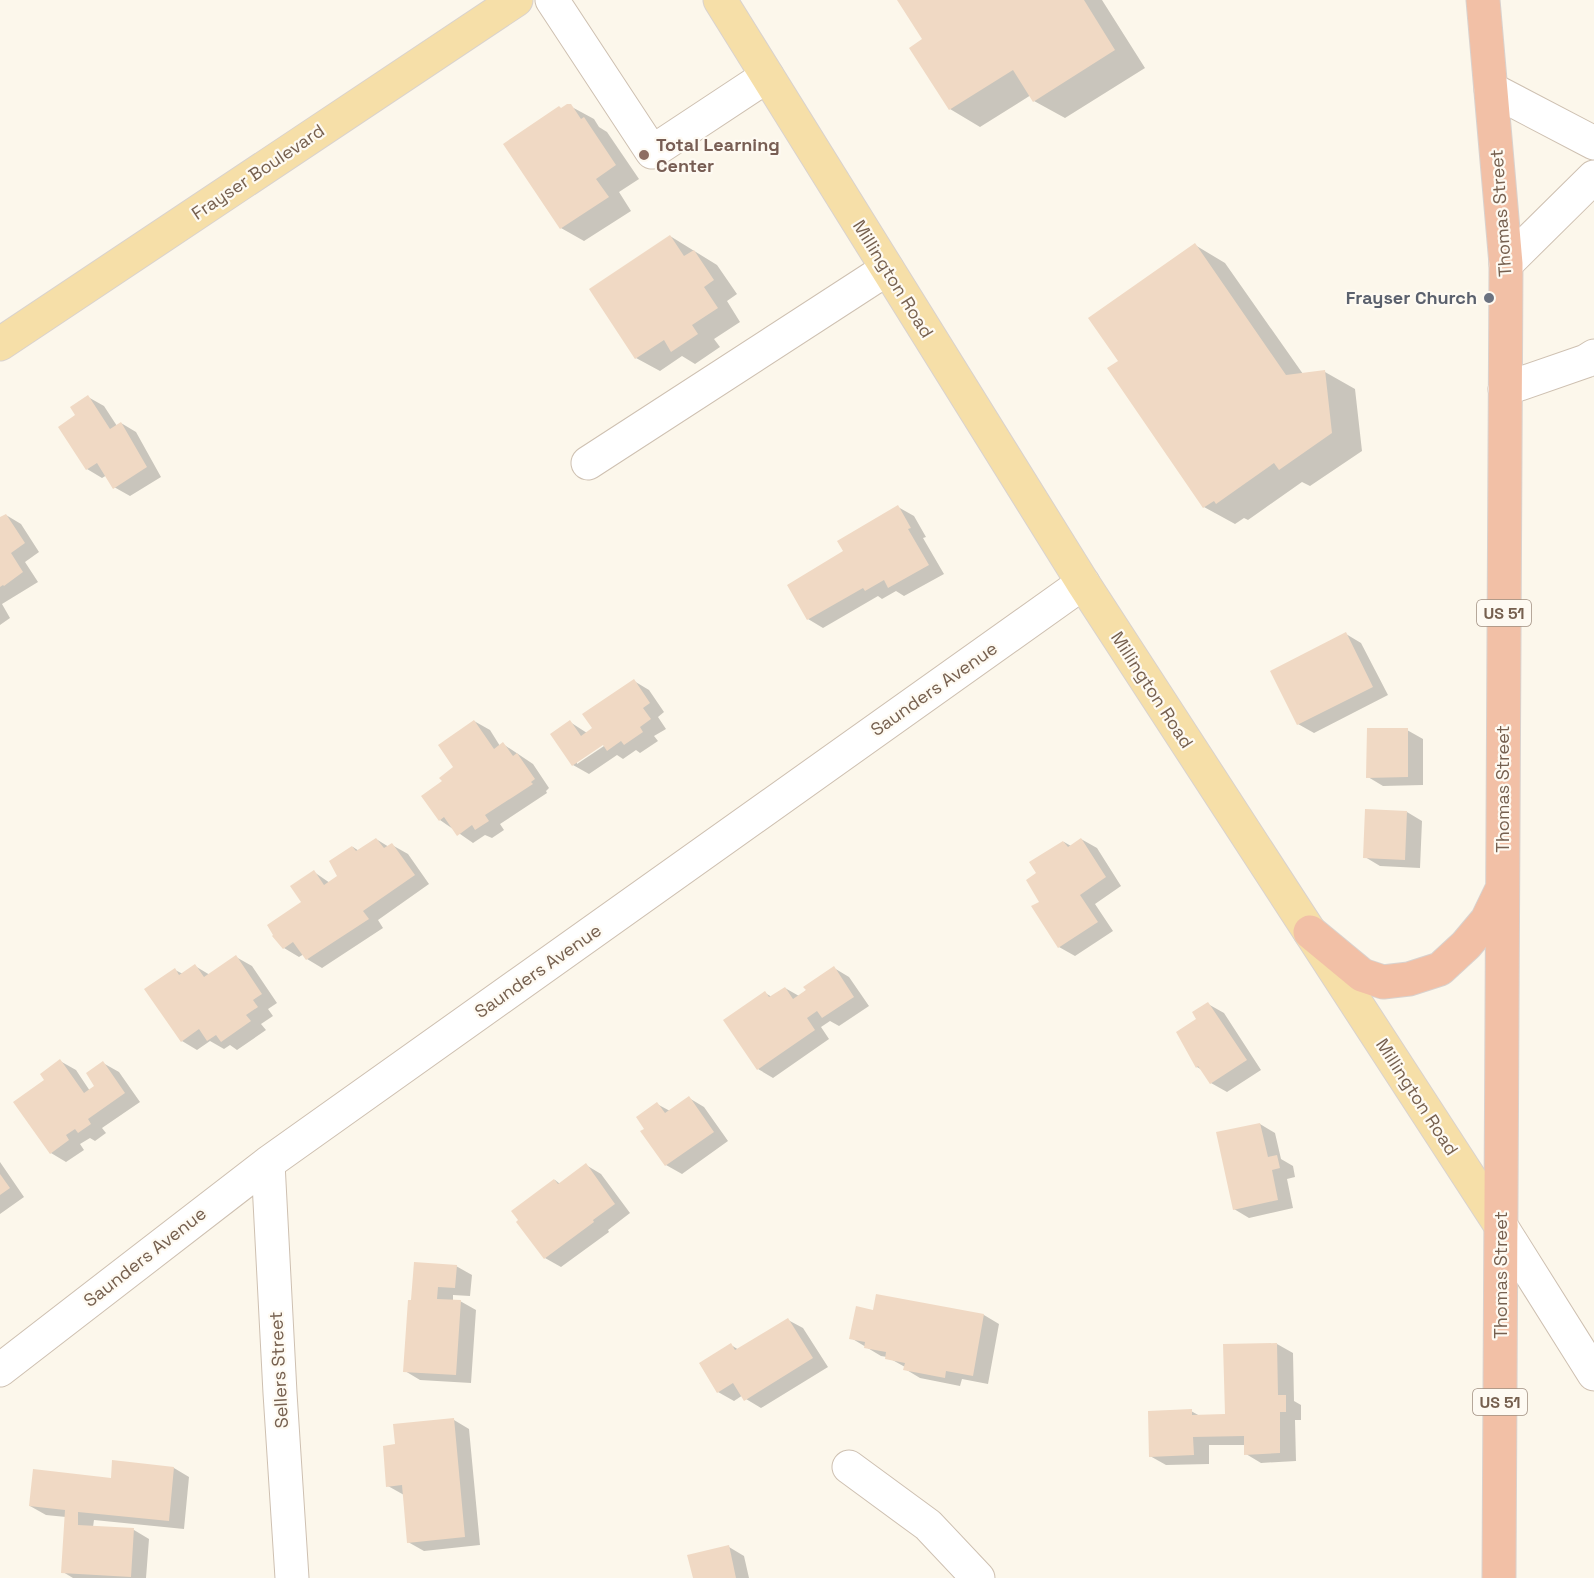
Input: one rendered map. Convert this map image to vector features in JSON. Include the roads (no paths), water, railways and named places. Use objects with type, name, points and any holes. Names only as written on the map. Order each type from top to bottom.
[{"type":"highway","name":"Thomas Street","points":[[1484,0],[1506,264],[1499,1578]]},
{"type":"highway","points":[[1310,932],[1362,975],[1383,982],[1408,979],[1440,969],[1466,945],[1487,920],[1503,886]]},
{"type":"main road","name":"Frayser Boulevard","points":[[0,344],[516,0]]},
{"type":"main road","name":"Millington Road","points":[[720,0],[1083,583],[1501,1226]]},
{"type":"street","points":[[552,0],[652,152],[767,76]]},
{"type":"street","points":[[1491,89],[1594,143]]},
{"type":"street","points":[[1506,264],[1594,177]]},
{"type":"street","points":[[588,463],[887,268]]},
{"type":"street","points":[[1505,389],[1586,361],[1594,356]]},
{"type":"street","name":"Saunders Avenue","points":[[0,1370],[268,1163],[1083,583]]},
{"type":"street","name":"Sellers Street","points":[[268,1163],[292,1578]]},
{"type":"street","name":"Millington Road","points":[[1501,1226],[1594,1374]]},
{"type":"street","points":[[849,1467],[928,1525],[978,1578]]},
{"type":"place","name":"Total Learning Center","points":[[644,155]]},
{"type":"place","name":"Frayser Church","points":[[1489,298]]}]
